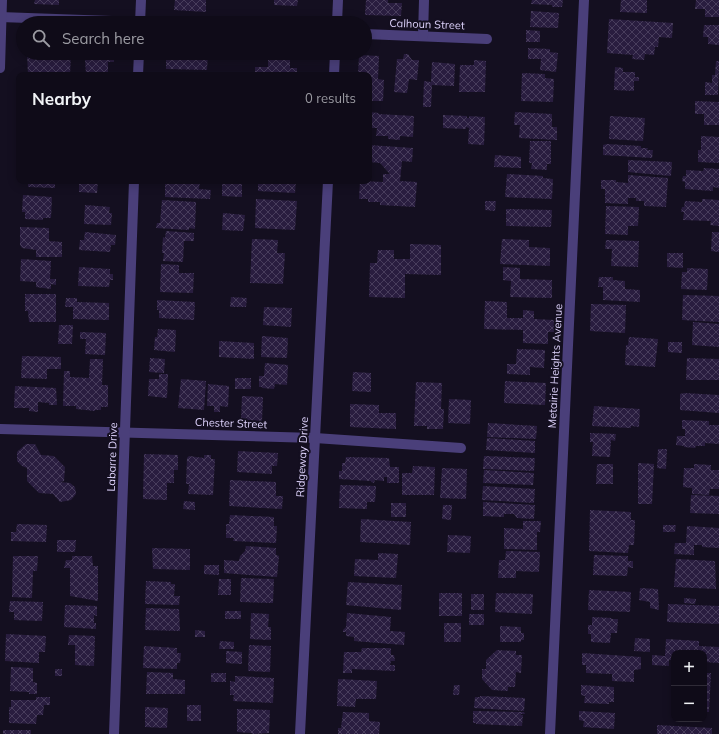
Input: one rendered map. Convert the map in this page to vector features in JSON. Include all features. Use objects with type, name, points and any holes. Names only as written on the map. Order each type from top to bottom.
[{"type":"street","points":[[0,68],[2,0]]},
{"type":"street","points":[[140,16],[141,0]]},
{"type":"street","points":[[337,16],[338,0]]},
{"type":"street","points":[[423,36],[424,0]]},
{"type":"street","name":"Metairie Heights Avenue","points":[[550,734],[584,0]]},
{"type":"street","points":[[1,17],[16,18]]},
{"type":"street","name":"Calhoun Street","points":[[372,34],[488,38]]},
{"type":"street","points":[[138,72],[139,60]]},
{"type":"street","points":[[334,72],[335,60]]},
{"type":"street","name":"Labarre Drive","points":[[114,734],[134,184]]},
{"type":"street","name":"Ridgeway Drive","points":[[300,734],[328,184]]},
{"type":"street","name":"Chester Street","points":[[0,429],[315,438],[461,448]]},
{"type":"building","points":[[35,0],[59,0],[59,5],[34,4]]},
{"type":"building","points":[[175,0],[206,0],[206,12],[174,10]]},
{"type":"building","points":[[274,0],[298,0],[297,6],[274,5]]},
{"type":"building","points":[[366,0],[388,0],[388,3],[402,3],[401,16],[365,15]]},
{"type":"building","points":[[532,0],[563,0],[562,7],[552,7],[552,5],[531,4]]},
{"type":"building","points":[[621,0],[647,0],[647,13],[620,12]]},
{"type":"building","points":[[696,0],[719,0],[719,17],[705,17],[705,9],[695,9]]},
{"type":"building","points":[[531,11],[559,13],[558,28],[530,27]]},
{"type":"building","points":[[609,19],[673,23],[672,38],[659,37],[658,47],[655,47],[654,55],[645,54],[644,60],[632,59],[633,55],[607,53]]},
{"type":"building","points":[[704,25],[719,25],[719,45],[708,44],[708,37],[703,37]]},
{"type":"building","points":[[526,30],[540,31],[540,42],[526,42]]},
{"type":"building","points":[[528,48],[550,49],[550,52],[558,53],[556,72],[540,70],[541,59],[528,59]]},
{"type":"building","points":[[404,54],[408,54],[412,60],[419,60],[417,80],[409,79],[407,93],[394,92],[397,59],[403,59]]},
{"type":"building","points":[[372,56],[379,56],[378,79],[384,80],[383,101],[372,101],[372,72],[358,72],[359,60],[372,60]]},
{"type":"building","points":[[27,60],[71,60],[70,72],[28,72]]},
{"type":"building","points":[[85,60],[114,60],[114,62],[108,62],[108,72],[86,72]]},
{"type":"building","points":[[166,60],[208,60],[207,70],[166,69]]},
{"type":"building","points":[[268,60],[290,60],[290,68],[297,68],[297,72],[255,72],[255,67],[268,67]]},
{"type":"building","points":[[474,60],[486,61],[485,92],[459,92],[460,65],[474,65]]},
{"type":"building","points":[[716,61],[719,61],[718,95],[705,95],[705,82],[712,83],[712,75],[715,75]]},
{"type":"building","points":[[432,62],[455,64],[454,86],[432,85],[431,107],[423,107],[424,81],[431,82]]},
{"type":"building","points":[[615,67],[623,68],[623,72],[635,72],[635,77],[639,77],[639,81],[634,81],[634,91],[614,90]]},
{"type":"building","points":[[522,73],[545,74],[545,78],[554,79],[553,102],[521,101]]},
{"type":"building","points":[[695,101],[719,102],[719,125],[704,125],[704,114],[695,114]]},
{"type":"building","points":[[372,112],[414,116],[413,137],[400,136],[400,140],[388,139],[388,136],[376,136],[377,128],[372,128]]},
{"type":"building","points":[[515,112],[552,114],[552,127],[557,127],[557,140],[519,138],[520,125],[514,125]]},
{"type":"building","points":[[443,115],[467,116],[467,118],[469,118],[469,116],[485,117],[484,145],[468,144],[469,128],[443,128]]},
{"type":"building","points":[[610,116],[645,118],[643,141],[609,139]]},
{"type":"building","points":[[701,136],[719,137],[719,163],[698,162],[698,150],[701,150]]},
{"type":"building","points":[[530,141],[551,141],[551,164],[547,164],[547,170],[531,169],[532,163],[529,163]]},
{"type":"building","points":[[372,145],[413,148],[412,162],[402,161],[400,181],[417,182],[415,207],[380,205],[380,202],[368,202],[368,199],[359,199],[360,184],[372,184],[372,182],[383,182],[383,174],[390,174],[380,163],[372,162]]},
{"type":"building","points":[[603,145],[641,146],[641,148],[648,148],[647,150],[653,150],[652,158],[603,155]]},
{"type":"building","points":[[495,155],[521,157],[521,168],[494,167]]},
{"type":"building","points":[[628,160],[672,162],[671,176],[628,172]]},
{"type":"building","points":[[704,168],[719,169],[719,188],[713,187],[713,191],[685,189],[685,182],[682,181],[683,176],[686,176],[686,170],[703,171]]},
{"type":"building","points":[[507,174],[543,176],[543,178],[553,179],[552,199],[505,197]]},
{"type":"building","points":[[628,175],[668,178],[666,207],[644,206],[644,201],[636,201],[636,198],[628,198],[628,204],[605,203],[605,189],[601,189],[601,180],[616,180],[616,182],[628,183]]},
{"type":"building","points":[[28,184],[55,184],[55,188],[28,187]]},
{"type":"building","points":[[79,184],[98,184],[97,193],[79,192]]},
{"type":"building","points":[[165,184],[200,184],[199,189],[211,190],[210,199],[165,197]]},
{"type":"building","points":[[222,184],[242,184],[242,197],[222,196]]},
{"type":"building","points":[[258,184],[296,184],[295,193],[258,191]]},
{"type":"building","points":[[23,195],[52,197],[51,218],[43,218],[43,220],[25,219],[25,212],[22,212]]},
{"type":"building","points":[[256,199],[297,201],[295,230],[255,228]]},
{"type":"building","points":[[702,199],[719,200],[719,226],[710,225],[711,221],[683,220],[684,212],[681,212],[685,201],[702,202]]},
{"type":"building","points":[[162,200],[196,202],[195,229],[156,228],[157,223],[160,223]]},
{"type":"building","points":[[485,201],[496,201],[495,211],[485,210]]},
{"type":"building","points":[[85,205],[110,207],[109,213],[112,213],[111,225],[84,224]]},
{"type":"building","points":[[606,206],[639,207],[638,226],[628,226],[628,235],[605,234]]},
{"type":"building","points":[[506,209],[552,210],[551,227],[506,226]]},
{"type":"building","points":[[223,213],[245,215],[243,231],[222,230]]},
{"type":"building","points":[[20,227],[49,228],[49,241],[62,242],[62,257],[36,257],[36,250],[22,248],[20,245]]},
{"type":"building","points":[[166,231],[194,233],[194,241],[184,241],[183,262],[163,261],[163,237],[165,238]]},
{"type":"building","points":[[85,232],[116,235],[115,245],[111,245],[110,252],[79,250],[80,240],[84,240]]},
{"type":"building","points":[[712,232],[719,232],[719,252],[711,251]]},
{"type":"building","points":[[252,239],[278,240],[277,253],[285,253],[283,284],[250,283]]},
{"type":"building","points":[[502,239],[529,240],[529,247],[550,248],[550,266],[500,264]]},
{"type":"building","points":[[606,240],[639,241],[638,267],[611,266],[612,249],[605,249]]},
{"type":"building","points":[[410,244],[441,245],[441,275],[405,274],[405,298],[369,297],[370,263],[377,263],[378,250],[394,250],[394,259],[410,259]]},
{"type":"building","points":[[667,253],[683,253],[683,268],[667,267]]},
{"type":"building","points":[[21,259],[51,261],[50,279],[56,279],[56,285],[51,284],[51,289],[36,287],[36,282],[20,281]]},
{"type":"building","points":[[161,264],[179,265],[179,273],[194,273],[193,293],[160,292]]},
{"type":"building","points":[[79,267],[110,269],[110,274],[113,274],[113,280],[110,280],[109,287],[78,286]]},
{"type":"building","points":[[503,267],[520,268],[520,279],[552,280],[552,298],[510,297],[511,281],[503,280]]},
{"type":"building","points":[[687,268],[708,269],[707,290],[681,289],[682,272],[687,272]]},
{"type":"building","points":[[599,277],[613,277],[613,280],[625,281],[625,289],[640,290],[640,302],[603,300],[603,287],[598,287]]},
{"type":"building","points":[[25,294],[56,294],[56,322],[29,322],[28,311],[25,311]]},
{"type":"building","points":[[683,295],[719,296],[719,322],[682,320]]},
{"type":"building","points":[[231,297],[247,298],[246,307],[230,307]]},
{"type":"building","points":[[66,298],[77,298],[77,302],[109,303],[109,320],[73,319],[73,307],[65,307]]},
{"type":"building","points":[[157,300],[195,302],[194,320],[159,318]]},
{"type":"building","points":[[485,301],[507,302],[507,318],[523,318],[523,310],[534,311],[534,319],[554,320],[554,332],[548,332],[548,344],[523,343],[523,330],[484,329]]},
{"type":"building","points":[[591,304],[626,305],[625,333],[590,331]]},
{"type":"building","points":[[264,307],[292,308],[291,327],[263,325]]},
{"type":"building","points":[[693,322],[719,324],[719,347],[692,345]]},
{"type":"building","points":[[59,325],[73,325],[72,344],[58,344]]},
{"type":"building","points":[[158,329],[176,330],[175,352],[154,350],[155,337],[157,337]]},
{"type":"building","points":[[80,332],[106,333],[105,355],[85,354],[86,339],[80,339]]},
{"type":"building","points":[[262,336],[288,338],[287,358],[261,357]]},
{"type":"building","points":[[629,337],[658,339],[655,367],[625,365],[626,345],[628,345]]},
{"type":"building","points":[[219,341],[254,343],[254,359],[219,357]]},
{"type":"building","points":[[668,342],[682,342],[682,353],[668,352]]},
{"type":"building","points":[[517,349],[545,350],[544,368],[530,367],[530,375],[507,374],[507,364],[516,364]]},
{"type":"building","points":[[22,356],[61,357],[61,369],[47,369],[47,379],[21,378]]},
{"type":"building","points":[[150,358],[165,359],[164,373],[149,372]]},
{"type":"building","points":[[687,358],[719,359],[719,380],[686,380]]},
{"type":"building","points":[[90,359],[103,359],[102,385],[108,385],[108,407],[101,407],[101,410],[95,411],[76,409],[76,406],[63,406],[64,371],[70,371],[70,377],[89,378]]},
{"type":"building","points":[[265,363],[288,365],[287,385],[275,384],[274,389],[259,387],[259,376],[264,376]]},
{"type":"building","points":[[353,372],[371,373],[371,392],[352,391]]},
{"type":"building","points":[[159,374],[168,374],[167,398],[148,396],[149,379],[159,379]]},
{"type":"building","points":[[235,378],[251,378],[251,389],[235,389]]},
{"type":"building","points":[[181,379],[206,381],[204,410],[178,408]]},
{"type":"building","points":[[505,381],[546,383],[545,405],[504,403]]},
{"type":"building","points":[[416,382],[442,383],[441,409],[444,409],[443,429],[427,429],[427,426],[414,426]]},
{"type":"building","points":[[208,384],[229,386],[228,407],[220,406],[220,412],[214,412],[214,406],[207,406]]},
{"type":"building","points":[[15,386],[56,388],[57,405],[49,405],[49,403],[38,402],[38,412],[29,411],[29,408],[14,408]]},
{"type":"building","points":[[680,394],[719,395],[719,413],[680,410]]},
{"type":"building","points":[[242,396],[263,397],[262,421],[241,420]]},
{"type":"building","points":[[449,399],[471,400],[470,424],[448,423]]},
{"type":"building","points":[[350,404],[379,405],[379,413],[396,413],[396,429],[350,427]]},
{"type":"building","points":[[594,406],[640,409],[639,427],[592,426]]},
{"type":"building","points":[[682,420],[709,421],[709,425],[719,425],[719,444],[705,443],[705,446],[696,446],[695,448],[676,445],[677,436],[685,436],[685,429],[682,429]]},
{"type":"building","points":[[488,423],[537,426],[536,439],[487,437]]},
{"type":"building","points":[[590,433],[616,434],[615,441],[611,440],[610,457],[592,456],[593,442],[590,442]]},
{"type":"building","points":[[487,438],[535,441],[535,453],[486,450]]},
{"type":"building","points":[[26,444],[35,444],[41,455],[54,456],[65,467],[64,481],[60,482],[70,483],[75,487],[76,494],[71,500],[60,502],[53,494],[39,493],[27,481],[27,468],[22,466],[17,461],[17,452]]},
{"type":"building","points":[[658,449],[667,449],[666,469],[657,468]]},
{"type":"building","points":[[238,451],[278,453],[277,466],[272,466],[272,474],[237,472]]},
{"type":"building","points":[[144,454],[178,455],[178,470],[174,470],[174,483],[167,483],[167,500],[143,499]]},
{"type":"building","points":[[204,455],[211,455],[211,459],[215,459],[213,495],[188,494],[189,484],[186,484],[187,458],[189,456],[204,458]]},
{"type":"building","points":[[484,456],[535,458],[534,471],[483,469]]},
{"type":"building","points":[[346,457],[389,458],[390,467],[399,467],[399,483],[387,483],[387,477],[384,477],[384,481],[375,480],[374,483],[371,481],[339,479],[339,471],[342,471],[342,463],[345,463]]},
{"type":"building","points":[[638,463],[654,464],[652,504],[638,504]]},
{"type":"building","points":[[597,464],[613,464],[613,484],[596,484]]},
{"type":"building","points":[[694,464],[711,465],[711,470],[719,470],[719,489],[710,489],[709,495],[692,494],[692,488],[683,487],[684,468],[694,468]]},
{"type":"building","points":[[413,466],[435,467],[434,495],[402,495],[402,473],[412,473]]},
{"type":"building","points":[[442,468],[467,469],[466,499],[440,498]]},
{"type":"building","points":[[484,470],[534,473],[533,485],[483,483]]},
{"type":"building","points":[[230,480],[276,482],[276,496],[283,496],[282,509],[229,506]]},
{"type":"building","points":[[340,485],[376,486],[375,502],[367,502],[367,509],[339,508]]},
{"type":"building","points":[[483,486],[535,489],[534,503],[482,500]]},
{"type":"building","points":[[691,495],[719,496],[719,514],[690,513]]},
{"type":"building","points":[[184,501],[195,502],[195,510],[183,509]]},
{"type":"building","points":[[483,502],[535,505],[534,519],[517,518],[514,514],[504,514],[504,517],[483,516]]},
{"type":"building","points":[[391,503],[406,503],[406,517],[391,517]]},
{"type":"building","points":[[443,505],[452,505],[451,520],[442,519]]},
{"type":"building","points":[[590,510],[631,512],[631,520],[635,520],[634,545],[629,545],[628,553],[589,551]]},
{"type":"building","points":[[230,515],[274,517],[274,526],[277,526],[276,543],[233,541],[234,538],[226,538],[226,524],[229,524]]},
{"type":"building","points":[[361,519],[411,522],[410,545],[360,542]]},
{"type":"building","points":[[523,521],[541,521],[540,532],[537,532],[537,550],[504,549],[504,528],[523,529]]},
{"type":"building","points":[[17,524],[47,525],[46,542],[11,541],[11,532],[16,532]]},
{"type":"building","points":[[663,525],[676,525],[675,532],[663,532]]},
{"type":"building","points":[[687,526],[719,528],[719,548],[694,545],[694,555],[674,554],[675,543],[686,543]]},
{"type":"building","points":[[448,535],[471,536],[470,553],[447,552]]},
{"type":"building","points":[[57,540],[76,540],[75,552],[57,552]]},
{"type":"building","points":[[246,546],[276,548],[276,555],[279,556],[277,577],[224,573],[224,560],[239,561],[240,556],[245,551]]},
{"type":"building","points":[[152,548],[190,549],[190,570],[153,569]]},
{"type":"building","points":[[506,551],[540,552],[539,572],[516,571],[516,578],[498,578],[499,560],[505,560]]},
{"type":"building","points":[[378,553],[398,554],[396,578],[354,576],[355,559],[378,560]]},
{"type":"building","points":[[594,555],[628,556],[628,561],[633,561],[633,568],[628,567],[627,576],[593,575]]},
{"type":"building","points":[[13,556],[38,556],[37,571],[33,571],[32,598],[12,597]]},
{"type":"building","points":[[72,556],[92,556],[93,566],[98,566],[98,601],[70,596],[70,568],[64,568],[66,560],[72,560]]},
{"type":"building","points":[[676,559],[715,561],[716,589],[674,587]]},
{"type":"building","points":[[204,565],[219,565],[219,575],[204,574]]},
{"type":"building","points":[[241,578],[274,579],[273,603],[240,602]]},
{"type":"building","points":[[219,579],[231,579],[231,595],[218,595]]},
{"type":"building","points":[[146,581],[171,582],[171,584],[175,584],[174,596],[180,596],[179,605],[145,604]]},
{"type":"building","points":[[348,582],[402,585],[401,610],[346,605]]},
{"type":"building","points":[[640,588],[658,589],[659,610],[650,608],[650,602],[639,600]]},
{"type":"building","points":[[589,590],[631,592],[630,612],[588,610]]},
{"type":"building","points":[[439,593],[462,593],[462,616],[439,616]]},
{"type":"building","points":[[496,593],[533,594],[532,614],[495,612]]},
{"type":"building","points":[[471,594],[484,594],[484,610],[471,610]]},
{"type":"building","points":[[684,598],[696,599],[695,604],[684,603]]},
{"type":"building","points":[[10,601],[43,602],[42,621],[14,620],[14,612],[9,612]]},
{"type":"building","points":[[668,604],[719,606],[719,624],[667,622]]},
{"type":"building","points":[[65,605],[97,606],[97,616],[94,615],[96,629],[64,627]]},
{"type":"building","points":[[146,608],[179,609],[180,631],[145,630]]},
{"type":"building","points":[[225,611],[241,611],[241,619],[225,619]]},
{"type":"building","points":[[251,613],[269,614],[268,627],[271,627],[271,640],[250,639]]},
{"type":"building","points":[[347,613],[391,617],[390,631],[405,632],[404,645],[354,641],[354,637],[346,636],[346,632],[343,632],[346,627]]},
{"type":"building","points":[[469,614],[484,614],[484,625],[469,625]]},
{"type":"building","points":[[592,617],[618,619],[617,633],[611,633],[610,643],[591,642],[591,634],[588,634],[588,625],[592,625]]},
{"type":"building","points":[[444,623],[461,623],[461,642],[444,642]]},
{"type":"building","points":[[500,626],[521,627],[521,633],[524,633],[524,640],[521,640],[521,642],[500,642]]},
{"type":"building","points":[[195,630],[205,631],[205,637],[195,637]]},
{"type":"building","points":[[6,634],[46,636],[45,652],[39,652],[39,663],[5,661]]},
{"type":"building","points":[[69,635],[95,636],[94,666],[75,665],[75,645],[68,645]]},
{"type":"building","points":[[635,638],[650,639],[650,652],[634,651]]},
{"type":"building","points":[[666,639],[699,641],[699,646],[719,647],[719,663],[707,662],[707,650],[671,650],[671,660],[669,660],[669,666],[652,665],[652,655],[665,656]]},
{"type":"building","points":[[220,641],[234,642],[234,649],[219,649]]},
{"type":"building","points":[[249,645],[271,646],[270,672],[248,671]]},
{"type":"building","points":[[144,646],[177,648],[177,653],[181,653],[180,663],[177,663],[177,669],[143,668]]},
{"type":"building","points":[[362,648],[391,648],[391,655],[394,655],[395,661],[391,661],[390,665],[395,665],[395,671],[352,669],[352,673],[343,673],[344,652],[361,652]]},
{"type":"building","points":[[497,650],[516,651],[516,655],[522,655],[521,673],[516,672],[515,687],[508,687],[508,691],[492,690],[482,679],[482,669],[486,669],[486,660]]},
{"type":"building","points":[[226,651],[242,652],[242,664],[226,663]]},
{"type":"building","points":[[582,653],[641,657],[641,669],[634,670],[634,682],[612,681],[612,674],[586,673],[586,665],[582,665]]},
{"type":"building","points":[[11,667],[33,668],[33,682],[37,683],[37,694],[10,691]]},
{"type":"building","points":[[55,669],[62,669],[62,676],[55,676]]},
{"type":"building","points":[[147,672],[173,673],[173,679],[185,680],[185,694],[146,694]]},
{"type":"building","points":[[211,673],[226,673],[226,682],[211,682]]},
{"type":"building","points":[[707,673],[711,673],[709,712],[707,712]]},
{"type":"building","points":[[235,676],[274,678],[273,703],[233,701],[234,695],[230,695],[230,681],[235,682]]},
{"type":"building","points":[[338,679],[377,681],[376,699],[356,699],[355,707],[337,706]]},
{"type":"building","points":[[454,685],[460,685],[459,695],[453,695]]},
{"type":"building","points":[[581,685],[614,687],[614,702],[609,702],[609,704],[584,703],[585,696],[581,695]]},
{"type":"building","points":[[36,697],[50,697],[50,705],[44,705],[43,715],[37,715],[36,724],[9,723],[9,707],[11,707],[11,700],[36,700]]},
{"type":"building","points":[[475,697],[525,698],[524,711],[474,708]]},
{"type":"building","points":[[187,705],[201,705],[201,721],[187,721]]},
{"type":"building","points":[[145,707],[168,708],[167,728],[145,727]]},
{"type":"building","points":[[237,709],[270,710],[269,733],[252,734],[237,732]]},
{"type":"building","points":[[473,711],[524,712],[525,714],[521,714],[523,715],[522,726],[476,724],[473,723]]},
{"type":"building","points":[[579,711],[615,713],[614,729],[583,727],[584,721],[579,720]]},
{"type":"building","points":[[343,712],[369,713],[369,721],[380,722],[379,734],[338,734],[338,728],[341,728]]},
{"type":"building","points":[[657,725],[712,728],[712,734],[657,734]]},
{"type":"building","points":[[3,730],[31,730],[31,734],[3,734]]}]
